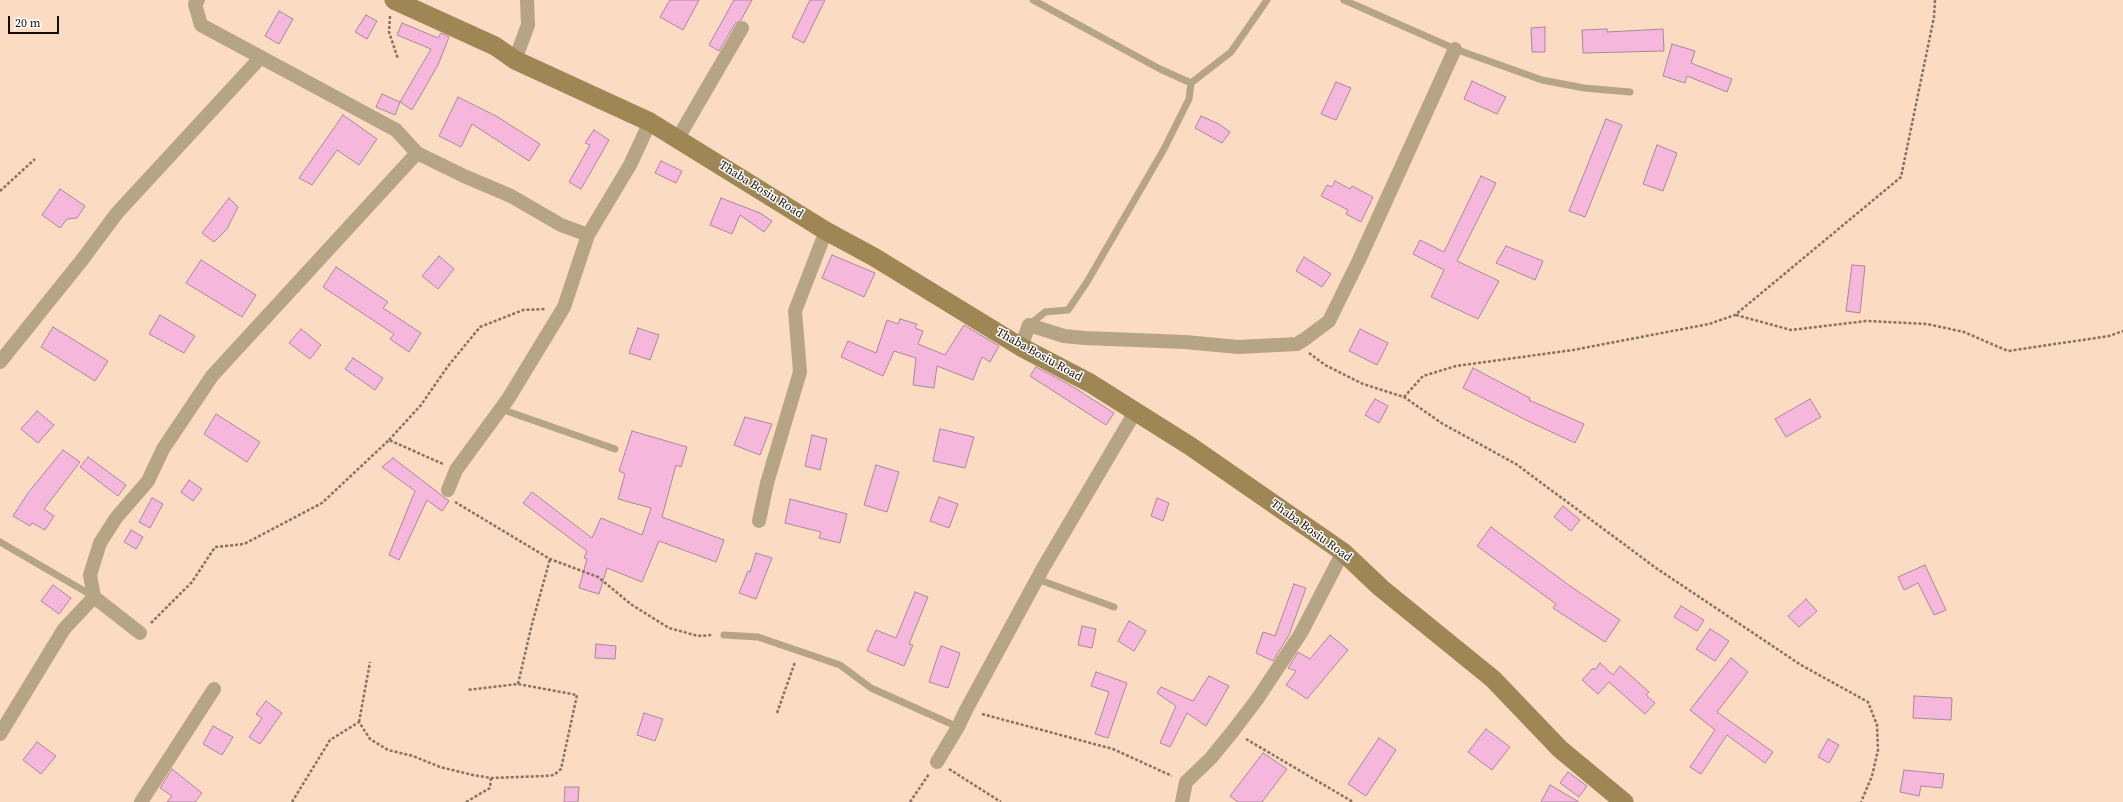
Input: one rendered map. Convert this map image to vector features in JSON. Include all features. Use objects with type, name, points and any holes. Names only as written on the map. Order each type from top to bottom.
[{"type":"street","points":[[198,0],[195,4],[201,24],[396,130],[417,153],[510,196],[561,225],[588,234]]},
{"type":"street","points":[[515,60],[528,24],[527,0]]},
{"type":"street","name":"Thaba Bosiu Road","points":[[392,4],[495,46],[515,60],[650,122],[826,231],[874,257],[1021,347],[1090,383],[1190,446],[1343,552],[1381,588],[1493,679],[1560,748],[1624,802]]},
{"type":"street","points":[[678,138],[742,28]]},
{"type":"street","points":[[1021,347],[1029,325],[1064,336],[1085,338],[1185,342],[1238,347],[1297,344],[1329,321],[1359,260],[1455,49]]},
{"type":"street","points":[[0,362],[82,260],[117,213],[261,57]]},
{"type":"street","points":[[448,490],[456,470],[501,409],[564,307],[588,234],[630,165],[650,122]]},
{"type":"street","points":[[140,634],[94,597],[90,575],[100,543],[116,518],[148,481],[163,449],[212,376],[417,153]]},
{"type":"street","points":[[759,521],[767,483],[800,372],[795,311],[826,231]]},
{"type":"street","points":[[937,762],[958,727],[1037,579],[1135,412]]},
{"type":"street","points":[[1182,802],[1186,782],[1211,758],[1233,731],[1258,698],[1301,633],[1343,552]]},
{"type":"street","points":[[0,734],[64,629],[94,597]]},
{"type":"street","points":[[141,802],[214,688]]},
{"type":"lane","points":[[1033,0],[1160,69],[1191,83]]},
{"type":"lane","points":[[1029,325],[1045,312],[1068,310],[1087,282],[1164,149],[1189,99],[1191,83],[1231,52],[1267,0]]},
{"type":"lane","points":[[1344,0],[1455,49],[1542,80],[1584,88],[1630,92]]},
{"type":"lane","points":[[501,409],[615,449]]},
{"type":"lane","points":[[0,542],[94,597]]},
{"type":"lane","points":[[1037,579],[1114,607]]},
{"type":"lane","points":[[724,635],[758,637],[799,650],[840,666],[871,688],[958,727]]},
{"type":"path","points":[[1404,397],[1423,376],[1456,366],[1580,349],[1709,324],[1735,315],[1901,177],[1934,18],[1935,0]]},
{"type":"path","points":[[392,4],[389,32],[398,59]]},
{"type":"path","points":[[0,191],[35,159]]},
{"type":"path","points":[[140,634],[192,582],[215,547],[244,544],[322,503],[389,440],[421,404],[448,366],[480,327],[523,310],[545,309],[559,315]]},
{"type":"path","points":[[1735,315],[1791,330],[1866,321],[1927,324],[1964,332],[2008,351],[2109,336],[2123,332]]},
{"type":"path","points":[[1297,344],[1325,365],[1363,384],[1404,397],[1443,424],[1516,464],[1656,568],[1801,665],[1868,702],[1877,725],[1878,750],[1872,776],[1861,802]]},
{"type":"path","points":[[389,440],[456,470]]},
{"type":"path","points":[[448,490],[456,503],[550,559],[598,577],[632,605],[669,628],[698,636],[724,635]]},
{"type":"path","points":[[518,684],[532,624],[550,559]]},
{"type":"path","points":[[777,713],[799,650]]},
{"type":"path","points":[[370,662],[359,722],[370,739],[388,750],[412,756],[440,767],[473,776],[491,778],[554,775],[561,769],[577,695],[518,684],[467,690]]},
{"type":"path","points":[[966,710],[1113,749],[1186,782]]},
{"type":"path","points":[[292,802],[330,740],[359,722]]},
{"type":"path","points":[[1233,731],[1353,802]]},
{"type":"path","points":[[910,802],[937,762],[1002,802]]},
{"type":"path","points":[[466,802],[490,788],[491,778]]},
{"type":"building","points":[[670,0],[699,0],[683,30],[660,17]]},
{"type":"building","points":[[734,0],[752,0],[741,20],[735,24],[719,51],[709,45]]},
{"type":"building","points":[[810,0],[825,0],[804,43],[792,37]]},
{"type":"building","points":[[279,11],[293,19],[279,44],[265,36]]},
{"type":"building","points":[[366,15],[377,21],[367,39],[355,32]]},
{"type":"building","points":[[402,23],[438,38],[441,33],[449,37],[438,65],[412,110],[400,102],[431,49],[397,35]]},
{"type":"building","points":[[1545,27],[1545,52],[1532,52],[1531,28]]},
{"type":"building","points":[[1607,29],[1607,32],[1663,29],[1664,51],[1583,53],[1582,30]]},
{"type":"building","points":[[1672,44],[1695,51],[1691,63],[1732,79],[1727,92],[1687,76],[1685,83],[1663,76]]},
{"type":"building","points":[[1472,81],[1506,97],[1497,114],[1464,99]]},
{"type":"building","points":[[1336,82],[1351,88],[1336,120],[1321,114]]},
{"type":"building","points":[[382,94],[400,102],[395,115],[376,107]]},
{"type":"building","points":[[458,97],[496,116],[540,144],[529,161],[472,124],[461,147],[439,136]]},
{"type":"building","points":[[343,115],[377,139],[359,165],[337,150],[312,185],[299,178]]},
{"type":"building","points":[[1201,116],[1219,124],[1230,132],[1222,143],[1195,128]]},
{"type":"building","points":[[1606,119],[1622,125],[1585,217],[1569,211]]},
{"type":"building","points":[[594,130],[609,140],[581,189],[569,182],[590,145],[585,143]]},
{"type":"building","points":[[1657,145],[1677,153],[1663,191],[1643,184]]},
{"type":"building","points":[[661,161],[682,171],[676,183],[655,173]]},
{"type":"building","points":[[1481,176],[1496,183],[1457,261],[1499,281],[1478,319],[1431,297],[1444,270],[1413,254],[1420,240],[1444,252]]},
{"type":"building","points":[[1335,181],[1350,189],[1352,186],[1373,197],[1361,222],[1346,214],[1348,210],[1321,196],[1327,185],[1332,187]]},
{"type":"building","points":[[60,189],[85,206],[77,218],[67,219],[60,228],[42,215]]},
{"type":"building","points":[[229,198],[238,207],[227,229],[214,242],[202,233]]},
{"type":"building","points":[[721,198],[760,213],[772,221],[764,232],[740,215],[732,234],[710,225]]},
{"type":"building","points":[[1506,246],[1543,261],[1535,280],[1496,263]]},
{"type":"building","points":[[832,255],[875,273],[864,297],[822,278]]},
{"type":"building","points":[[439,256],[454,269],[438,289],[422,276]]},
{"type":"building","points":[[1304,257],[1331,274],[1322,287],[1296,271]]},
{"type":"building","points":[[201,260],[256,295],[242,317],[186,283]]},
{"type":"building","points":[[1852,265],[1865,266],[1860,313],[1846,311]]},
{"type":"building","points":[[336,267],[388,302],[383,308],[421,333],[409,352],[390,339],[394,334],[323,287]]},
{"type":"building","points":[[160,315],[195,336],[184,353],[149,334]]},
{"type":"building","points":[[900,319],[917,324],[915,328],[923,331],[918,344],[945,355],[964,325],[999,346],[990,362],[982,357],[973,380],[937,366],[934,388],[913,385],[916,358],[894,351],[883,376],[841,357],[848,341],[876,353],[887,320],[898,324]]},
{"type":"building","points":[[53,327],[108,361],[95,381],[41,347]]},
{"type":"building","points":[[638,328],[659,335],[650,360],[629,353]]},
{"type":"building","points":[[301,329],[321,345],[310,359],[289,343]]},
{"type":"building","points":[[1360,329],[1388,343],[1377,365],[1349,351]]},
{"type":"building","points":[[353,358],[383,378],[375,390],[345,369]]},
{"type":"building","points":[[1036,367],[1070,385],[1114,413],[1106,425],[1030,376]]},
{"type":"building","points":[[1473,368],[1530,398],[1529,400],[1584,424],[1575,443],[1463,388]]},
{"type":"building","points":[[1375,399],[1388,406],[1379,423],[1365,415]]},
{"type":"building","points":[[1810,399],[1821,417],[1786,437],[1775,419]]},
{"type":"building","points":[[37,411],[54,425],[38,443],[21,429]]},
{"type":"building","points":[[216,414],[260,442],[247,462],[204,434]]},
{"type":"building","points":[[745,417],[772,424],[760,455],[734,445]]},
{"type":"building","points":[[940,429],[974,437],[965,468],[933,461]]},
{"type":"building","points":[[632,431],[687,447],[681,467],[676,465],[662,517],[724,540],[716,562],[659,541],[642,582],[607,568],[599,594],[579,588],[587,559],[584,558],[587,551],[523,503],[532,492],[592,538],[601,518],[642,535],[651,508],[618,499],[625,474],[619,471]]},
{"type":"building","points":[[812,435],[827,439],[820,470],[805,466]]},
{"type":"building","points":[[63,450],[80,462],[44,509],[54,516],[45,530],[32,523],[30,526],[13,516],[28,493]]},
{"type":"building","points":[[88,457],[126,485],[118,496],[80,467]]},
{"type":"building","points":[[393,458],[449,501],[442,511],[427,500],[399,560],[389,555],[415,491],[382,467]]},
{"type":"building","points":[[876,465],[899,472],[887,512],[864,505]]},
{"type":"building","points":[[189,480],[202,489],[193,501],[181,492]]},
{"type":"building","points":[[939,497],[958,504],[949,528],[930,521]]},
{"type":"building","points":[[152,498],[163,504],[150,528],[139,522]]},
{"type":"building","points":[[1157,498],[1169,503],[1163,521],[1151,516]]},
{"type":"building","points":[[790,499],[847,514],[840,543],[819,538],[821,532],[785,523]]},
{"type":"building","points":[[1563,506],[1580,520],[1571,531],[1554,517]]},
{"type":"building","points":[[1491,527],[1570,586],[1620,620],[1605,642],[1553,608],[1556,604],[1477,546]]},
{"type":"building","points":[[131,530],[143,537],[136,549],[124,542]]},
{"type":"building","points":[[756,553],[772,558],[756,599],[739,593],[748,571],[750,572]]},
{"type":"building","points":[[1925,565],[1946,610],[1934,615],[1918,583],[1904,590],[1898,577]]},
{"type":"building","points":[[1294,584],[1306,588],[1289,635],[1273,661],[1256,653],[1263,632],[1275,636]]},
{"type":"building","points":[[53,585],[71,598],[59,614],[41,601]]},
{"type":"building","points":[[915,592],[928,597],[909,644],[913,645],[904,666],[867,651],[876,630],[896,638]]},
{"type":"building","points":[[1806,599],[1817,611],[1799,627],[1788,616]]},
{"type":"building","points":[[1681,606],[1704,620],[1697,631],[1674,617]]},
{"type":"building","points":[[1129,621],[1146,631],[1134,651],[1118,641]]},
{"type":"building","points":[[1082,626],[1096,629],[1092,648],[1078,645]]},
{"type":"building","points":[[1710,629],[1729,641],[1715,661],[1696,649]]},
{"type":"building","points":[[1330,635],[1348,650],[1307,699],[1286,685],[1296,671],[1288,668],[1298,652],[1310,659]]},
{"type":"building","points":[[596,644],[616,646],[615,659],[595,658]]},
{"type":"building","points":[[941,646],[960,653],[948,688],[929,682]]},
{"type":"building","points":[[1731,658],[1748,672],[1717,712],[1773,752],[1765,763],[1727,735],[1701,774],[1690,767],[1715,730],[1690,710]]},
{"type":"building","points":[[1600,663],[1613,675],[1620,666],[1649,692],[1646,695],[1655,703],[1645,714],[1609,682],[1598,694],[1582,680],[1593,668],[1595,670]]},
{"type":"building","points":[[1096,672],[1127,683],[1108,738],[1095,734],[1109,692],[1091,686]]},
{"type":"building","points":[[1209,676],[1229,686],[1206,726],[1187,713],[1170,747],[1160,743],[1176,706],[1157,693],[1161,687],[1193,701]]},
{"type":"building","points":[[1914,696],[1952,698],[1951,720],[1913,718]]},
{"type":"building","points":[[266,701],[282,713],[260,744],[249,737],[262,718],[256,714]]},
{"type":"building","points":[[644,713],[663,719],[655,741],[637,735]]},
{"type":"building","points":[[213,726],[233,737],[222,755],[203,744]]},
{"type":"building","points":[[1486,729],[1510,747],[1492,770],[1468,752]]},
{"type":"building","points":[[1379,738],[1396,750],[1366,796],[1348,784]]},
{"type":"building","points":[[1828,739],[1839,745],[1829,763],[1818,757]]},
{"type":"building","points":[[37,742],[56,756],[41,774],[23,760]]},
{"type":"building","points":[[1263,753],[1287,769],[1262,802],[1238,802],[1230,796]]},
{"type":"building","points":[[172,769],[202,793],[195,802],[167,802],[172,796],[160,788]]},
{"type":"building","points":[[1904,770],[1944,774],[1942,788],[1921,786],[1919,796],[1900,792]]},
{"type":"building","points":[[1568,772],[1587,786],[1579,797],[1560,783]]},
{"type":"building","points":[[1550,785],[1579,802],[1541,802]]},
{"type":"building","points":[[565,787],[579,787],[578,802],[564,802]]}]
